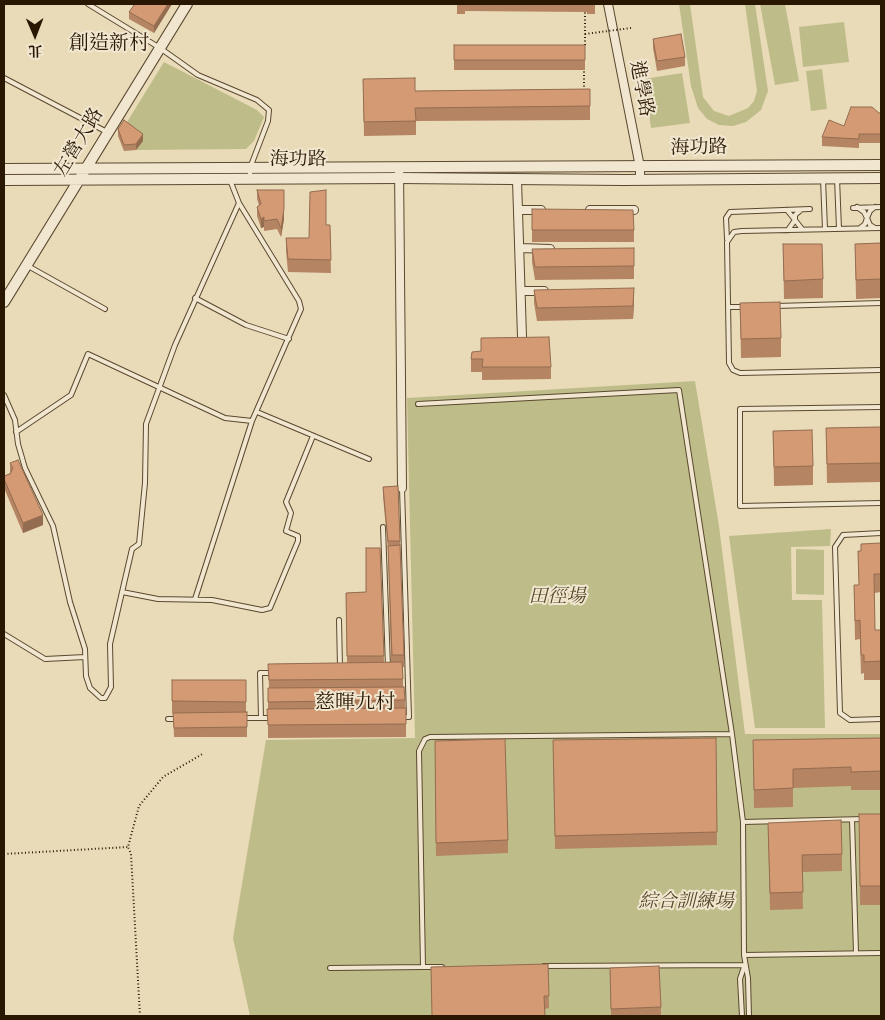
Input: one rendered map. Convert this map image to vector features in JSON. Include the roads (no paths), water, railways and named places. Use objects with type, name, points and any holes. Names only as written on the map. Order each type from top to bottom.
[{"type":"street","name":"左營大路","points":[[4,302],[187,4]]},
{"type":"street","name":"進學路","points":[[608,4],[640,167],[640,180]]},
{"type":"street","name":"海功路","points":[[4,169],[881,165]]},
{"type":"street","points":[[399,167],[402,488]]},
{"type":"street","points":[[517,167],[522,337]]},
{"type":"street","name":"海功路","points":[[4,180],[881,178]]},
{"type":"street","points":[[518,210],[547,210]]},
{"type":"street","points":[[586,210],[634,210]]},
{"type":"street","points":[[520,248],[558,249]]},
{"type":"street","points":[[521,292],[550,291]]},
{"type":"lane","points":[[88,4],[160,48],[198,75],[257,100],[269,110],[268,121],[250,168],[250,179]]},
{"type":"lane","points":[[4,78],[107,132]]},
{"type":"lane","points":[[195,599],[252,421],[289,340],[301,305],[239,203],[230,179],[229,168]]},
{"type":"lane","points":[[837,178],[839,229]]},
{"type":"lane","points":[[823,179],[825,229]]},
{"type":"lane","points":[[4,395],[15,420],[25,468],[53,526],[85,656],[86,676],[90,688],[101,698],[105,698],[110,687],[109,651],[122,592],[132,549],[139,544],[145,483],[146,428],[158,388],[195,298],[239,203]]},
{"type":"lane","points":[[860,228],[865,224],[868,214],[875,207]]},
{"type":"lane","points":[[874,228],[870,225],[864,212],[855,208],[881,207]]},
{"type":"lane","points":[[788,230],[798,212],[802,209]]},
{"type":"lane","points":[[810,209],[734,211],[728,214],[726,224],[730,363],[736,372],[881,370]]},
{"type":"lane","points":[[784,210],[791,213],[802,230]]},
{"type":"lane","points":[[726,224],[733,230],[742,231]]},
{"type":"lane","points":[[727,242],[734,232],[742,231],[881,228]]},
{"type":"lane","points":[[26,265],[105,308]]},
{"type":"lane","points":[[195,298],[246,325],[289,340]]},
{"type":"lane","points":[[767,306],[881,303]]},
{"type":"lane","points":[[728,307],[748,307]]},
{"type":"lane","points":[[16,432],[71,395],[88,354],[225,418],[252,421]]},
{"type":"lane","points":[[418,404],[678,390],[732,734],[743,822],[744,965],[740,979],[742,1016]]},
{"type":"lane","points":[[881,407],[740,409],[740,506],[881,503]]},
{"type":"lane","points":[[257,412],[369,459]]},
{"type":"lane","points":[[122,592],[158,599],[195,599],[230,602],[262,610],[270,608],[298,541],[298,536],[286,531],[291,513],[286,502],[313,436]]},
{"type":"lane","points":[[399,717],[409,717],[402,488]]},
{"type":"lane","points":[[383,527],[388,671]]},
{"type":"lane","points":[[881,533],[842,535],[835,547],[840,713],[850,720],[881,719]]},
{"type":"lane","points":[[397,554],[404,554]]},
{"type":"lane","points":[[384,555],[390,555]]},
{"type":"lane","points":[[339,620],[340,672]]},
{"type":"lane","points":[[4,634],[46,659],[85,656]]},
{"type":"lane","points":[[398,671],[408,671]]},
{"type":"lane","points":[[261,718],[260,673],[280,673]]},
{"type":"lane","points":[[399,696],[409,696]]},
{"type":"lane","points":[[261,697],[271,697]]},
{"type":"lane","points":[[233,718],[281,718]]},
{"type":"lane","points":[[168,719],[187,719]]},
{"type":"lane","points":[[423,967],[419,751],[425,739],[430,737],[732,734]]},
{"type":"lane","points":[[743,822],[872,819]]},
{"type":"lane","points":[[852,820],[856,953]]},
{"type":"lane","points":[[744,955],[881,952]]},
{"type":"lane","points":[[540,966],[744,965]]},
{"type":"lane","points":[[744,965],[748,978],[749,1016]]},
{"type":"lane","points":[[330,968],[452,966]]},
{"type":"district","name":"創造新村","points":[[109,45]]},
{"type":"district","name":"慈暉九村","points":[[355,704]]},
{"type":"park label","name":"田徑場","points":[[557,598]]},
{"type":"park label","name":"綜合訓練場","points":[[686,903]]}]
